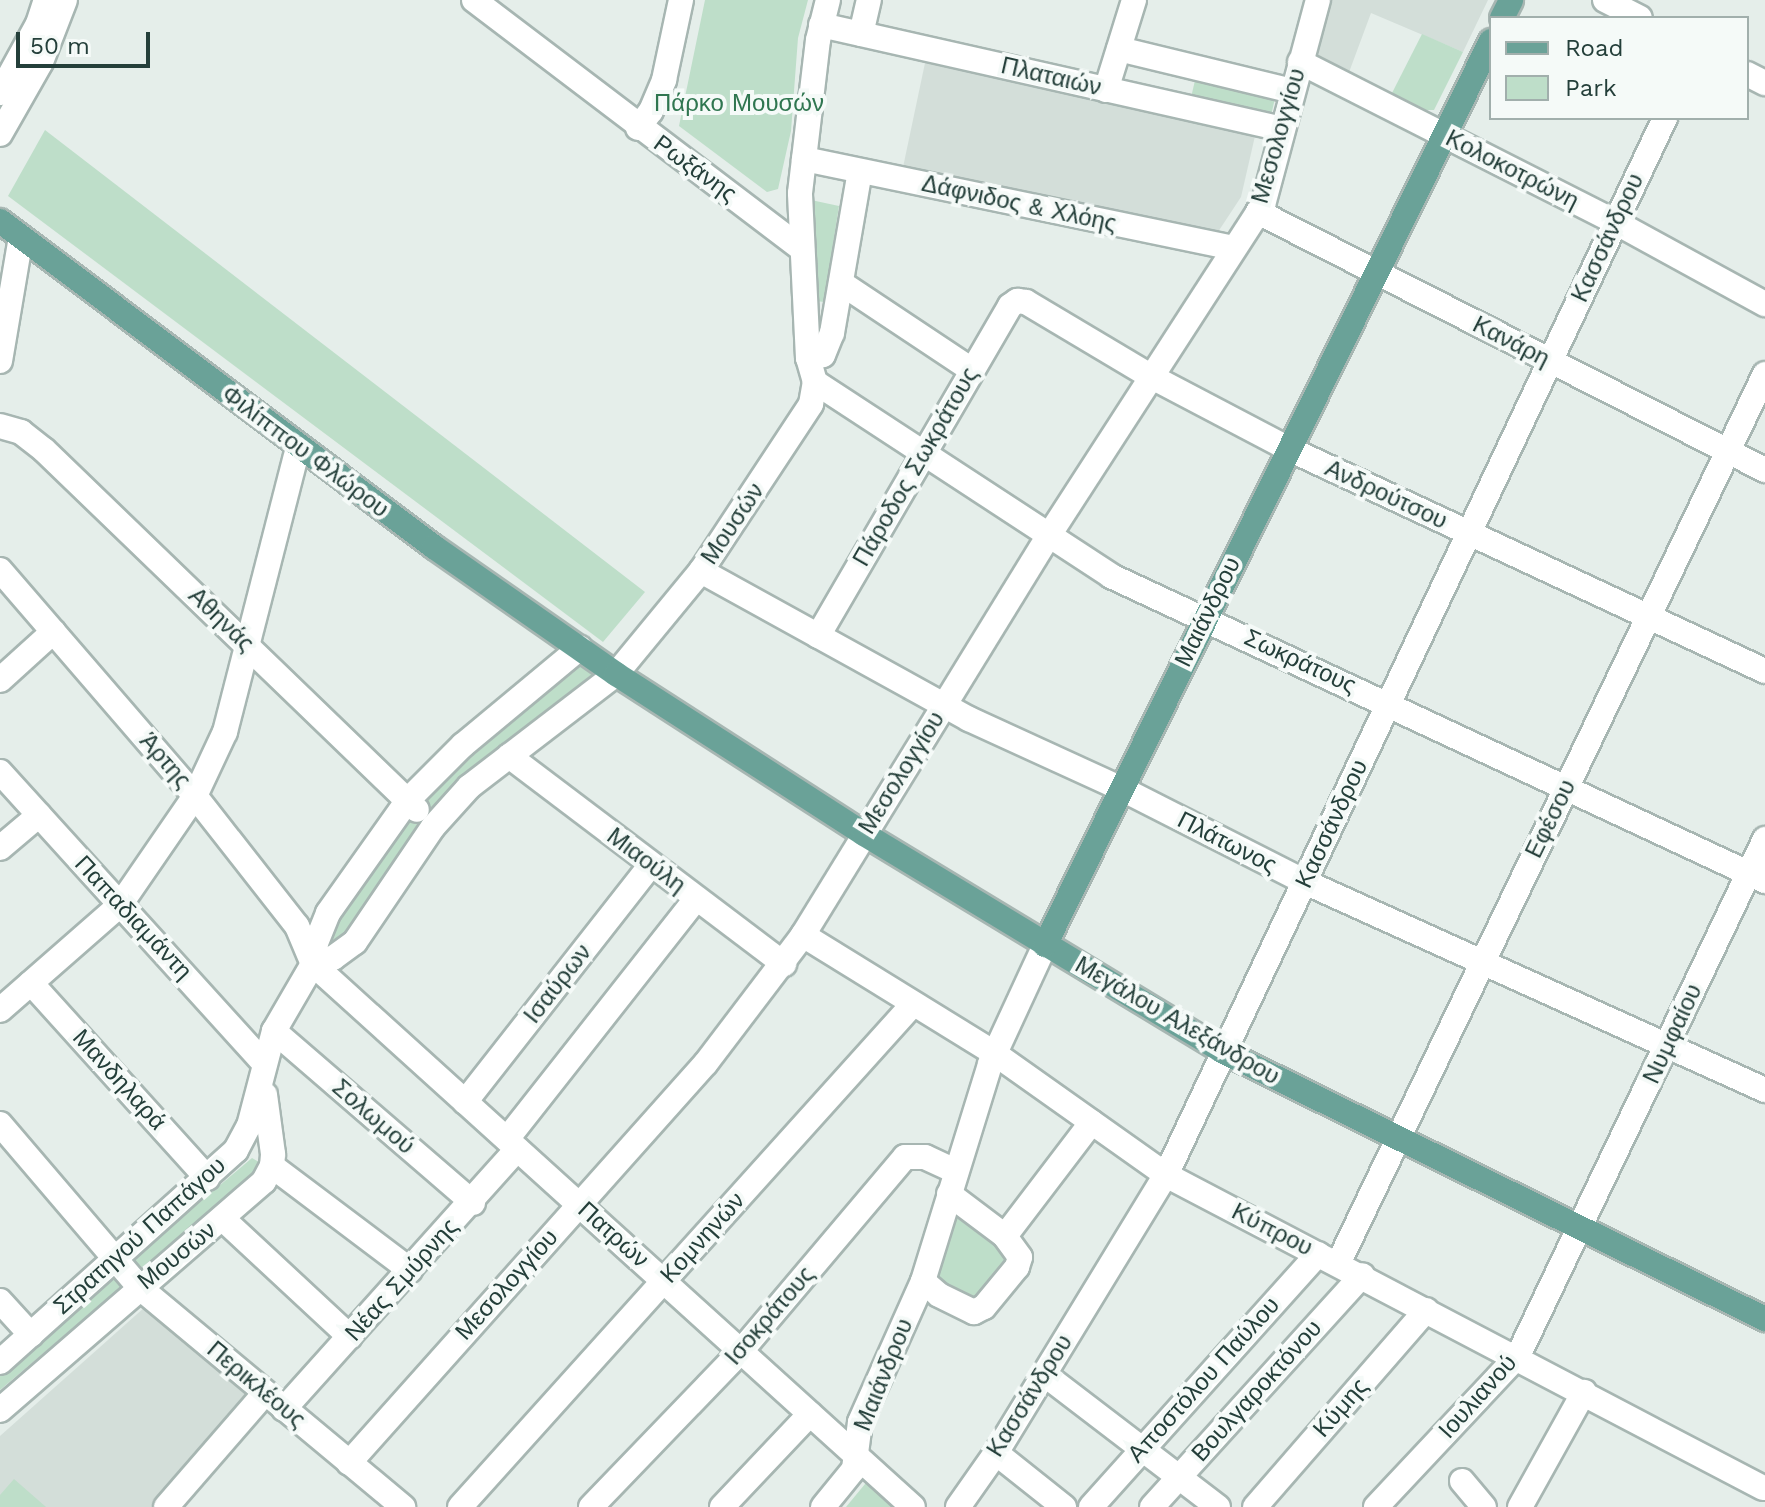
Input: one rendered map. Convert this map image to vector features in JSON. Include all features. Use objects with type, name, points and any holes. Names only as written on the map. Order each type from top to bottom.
[{"type":"main road","name":"Μαιάνδρου","points":[[1045,945],[1287,448],[1489,45]]},
{"type":"main road","name":"Φιλίππου Φλώρου","points":[[0,221],[298,448],[616,674]]},
{"type":"main road","name":"Μεγάλου Αλεξάνδρου","points":[[616,674],[864,834],[1222,1051],[1765,1319]]},
{"type":"street","points":[[0,93],[31,38],[46,0]]},
{"type":"street","points":[[0,134],[41,62],[65,0]]},
{"type":"street","name":"Ρωξάνης","points":[[474,0],[638,128],[802,249]]},
{"type":"street","points":[[638,128],[651,111],[664,80],[681,0]]},
{"type":"street","points":[[815,382],[808,358],[800,193],[821,25],[828,0]]},
{"type":"street","points":[[861,34],[869,0]]},
{"type":"street","points":[[1106,90],[1134,0]]},
{"type":"street","name":"Μεσολογγίου","points":[[349,1463],[706,1063],[784,964],[1048,537],[1258,212],[1267,194],[1281,129],[1318,0]]},
{"type":"street","points":[[1605,0],[1636,16]]},
{"type":"street","name":"Πλαταιών","points":[[821,25],[1281,129]]},
{"type":"street","points":[[1119,49],[1292,91]]},
{"type":"street","name":"Κολοκοτρώνη","points":[[1300,62],[1615,222],[1765,304]]},
{"type":"street","name":"Κασσάνδρου","points":[[958,1507],[996,1453],[1166,1175],[1222,1051],[1471,535],[1549,361],[1664,120]]},
{"type":"street","name":"Δάφνιδος & Χλόης","points":[[804,159],[1234,248]]},
{"type":"street","points":[[808,358],[825,353],[841,283],[860,171]]},
{"type":"street","name":"Κανάρη","points":[[1258,212],[1765,470]]},
{"type":"street","points":[[0,361],[21,237]]},
{"type":"street","points":[[841,283],[972,370]]},
{"type":"street","name":"Ανδρούτσου","points":[[1017,301],[1026,302],[1150,376],[1287,448],[1765,671]]},
{"type":"street","name":"Πάροδος Σωκράτους","points":[[818,636],[1010,306],[1017,301]]},
{"type":"street","name":"Εφέσου","points":[[1328,1259],[1398,1139],[1765,374]]},
{"type":"street","name":"Σωκράτους","points":[[815,382],[1111,576],[1757,877]]},
{"type":"street","name":"Μουσών","points":[[616,674],[701,571],[807,413],[814,399],[815,382]]},
{"type":"street","name":"Αθηνάς","points":[[0,426],[21,432],[44,450],[420,814]]},
{"type":"street","points":[[0,1010],[120,905],[195,796],[225,732],[298,448]]},
{"type":"street","name":"Άρτης","points":[[0,570],[195,796],[297,926],[313,964]]},
{"type":"street","name":"Πλάτωνος","points":[[701,571],[943,706],[1122,789],[1305,882],[1765,1090]]},
{"type":"street","points":[[0,680],[53,632]]},
{"type":"street","name":"Στρατηγού Παπάγου","points":[[313,964],[333,958],[355,942],[420,814],[463,745],[580,648]]},
{"type":"street","name":"Στρατηγού Παπάγου","points":[[0,1362],[207,1178],[242,1141],[249,1126],[274,1031],[313,964],[316,943],[328,913],[420,814],[469,787],[616,674]]},
{"type":"street","name":"Μιαούλη","points":[[509,756],[650,866],[784,964]]},
{"type":"street","name":"Παπαδιαμάντη","points":[[0,772],[265,1064]]},
{"type":"street","points":[[0,848],[39,815]]},
{"type":"street","name":"Νυμφαίου","points":[[1580,1229],[1667,1046],[1757,877],[1765,839]]},
{"type":"street","name":"Ισαύρων","points":[[465,1102],[650,866]]},
{"type":"street","name":"Νέας Σμύρνης","points":[[166,1507],[275,1401],[350,1337],[473,1203],[512,1144],[696,899]]},
{"type":"street","name":"Κύπρου","points":[[803,935],[994,1053],[1166,1175],[1764,1485]]},
{"type":"street","name":"Μαιάνδρου","points":[[823,1507],[848,1479],[856,1454],[860,1422],[923,1281],[994,1053],[1045,945]]},
{"type":"street","name":"Πατρών","points":[[313,964],[913,1507]]},
{"type":"street","name":"Μανδηλαρά","points":[[31,983],[207,1178]]},
{"type":"street","name":"Κομνηνών","points":[[460,1507],[913,1004]]},
{"type":"street","name":"Σολωμού","points":[[274,1031],[473,1203]]},
{"type":"street","points":[[265,1064],[272,1166],[410,1270]]},
{"type":"street","points":[[952,1182],[1005,1236],[1092,1122]]},
{"type":"street","name":"Περικλέους","points":[[0,1124],[138,1285],[403,1507]]},
{"type":"street","name":"Ισοκράτους","points":[[591,1507],[741,1351],[905,1157],[922,1156],[952,1182]]},
{"type":"street","name":"Μουσών","points":[[0,1410],[138,1285],[223,1219],[264,1181],[272,1166]]},
{"type":"street","points":[[223,1219],[350,1337]]},
{"type":"street","name":"Ιουλιανού","points":[[1376,1507],[1518,1356],[1580,1229]]},
{"type":"street","name":"Μαιάνδρου","points":[[923,1281],[964,1309],[974,1312],[984,1307],[1017,1267],[1020,1257],[1005,1236]]},
{"type":"street","name":"Αποστόλου Παύλου","points":[[1091,1507],[1141,1448],[1328,1259]]},
{"type":"street","name":"Βουλγαροκτόνου","points":[[1152,1507],[1362,1275]]},
{"type":"street","points":[[0,1301],[31,1335]]},
{"type":"street","name":"Κύμης","points":[[1255,1507],[1426,1310]]},
{"type":"street","points":[[1044,1374],[1218,1507]]},
{"type":"street","points":[[1520,1507],[1584,1392]]},
{"type":"street","points":[[722,1507],[810,1414]]},
{"type":"street","points":[[996,1453],[1064,1507]]},
{"type":"street","points":[[1462,1481],[1484,1507]]},
{"type":"shaded area","points":[[1330,0],[1488,0],[1463,52],[1371,13],[1348,75],[1316,58]]},
{"type":"shaded area","points":[[925,63],[1255,136],[1241,197],[1214,238],[902,172]]},
{"type":"shaded area","points":[[145,1307],[248,1397],[151,1507],[0,1507],[0,1436]]},
{"type":"green space","name":"Πάρκο Μουσών","points":[[705,0],[808,0],[798,38],[791,131],[778,189],[767,192],[679,126]]},
{"type":"green space","points":[[1422,34],[1463,52],[1434,110],[1423,110],[1391,95]]},
{"type":"green space","points":[[1196,76],[1276,94],[1270,122],[1190,103]]},
{"type":"green space","points":[[45,130],[645,592],[603,642],[8,196]]},
{"type":"green space","points":[[811,200],[839,206],[824,302],[816,301]]},
{"type":"green space","points":[[580,662],[595,675],[506,750],[346,941],[327,948],[327,926],[417,805]]},
{"type":"green space","points":[[252,1158],[259,1162],[257,1172],[0,1390],[0,1371]]},
{"type":"green space","points":[[953,1209],[1011,1260],[966,1308],[933,1276]]},
{"type":"green space","points":[[870,1478],[899,1507],[846,1507]]},
{"type":"green space","points":[[14,1479],[46,1507],[0,1507],[0,1495]]}]
